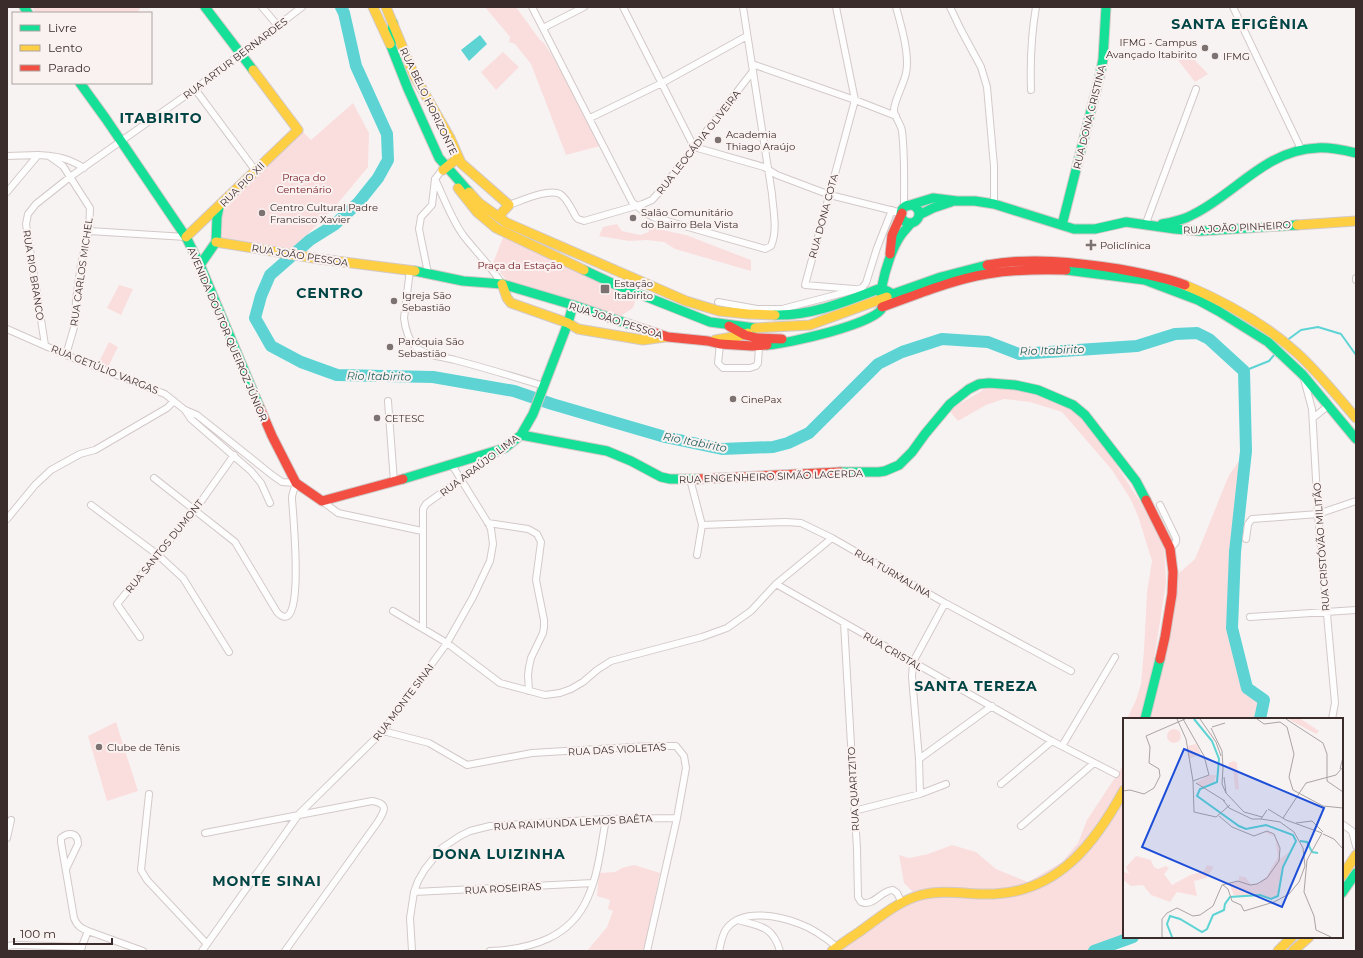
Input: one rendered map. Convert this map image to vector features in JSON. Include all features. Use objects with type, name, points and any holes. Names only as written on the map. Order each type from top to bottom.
[{"type":"street","points":[[205,7],[241,54]]},
{"type":"street","points":[[262,7],[278,26]]},
{"type":"street","name":"RUA ARTUR BERNARDES","points":[[70,178],[195,89],[302,7]]},
{"type":"street","points":[[373,7],[391,46],[414,75]]},
{"type":"street","name":"RUA BELO HORIZONTE","points":[[386,7],[414,75],[450,138],[461,163],[509,205]]},
{"type":"street","points":[[532,7],[632,202],[653,217],[758,248],[767,248],[771,246],[773,242],[774,223],[768,170],[743,7]]},
{"type":"street","points":[[543,28],[584,7]]},
{"type":"street","points":[[623,7],[694,147],[764,167],[777,175],[830,195],[901,209],[910,206],[915,207],[919,215]]},
{"type":"street","points":[[836,7],[855,100]]},
{"type":"street","points":[[896,7],[905,48],[907,69],[894,111],[901,126],[903,145],[901,209],[904,220],[911,223]]},
{"type":"street","points":[[950,7],[981,67],[987,87],[994,166],[994,204]]},
{"type":"street","points":[[1031,90],[1030,54],[1036,7]]},
{"type":"street","name":"RUA DONA CRISTINA","points":[[1062,225],[1100,75],[1103,59],[1106,7]]},
{"type":"street","points":[[1233,7],[1301,149]]},
{"type":"street","name":"RUA BELO HORIZONTE","points":[[392,23],[391,46],[408,89],[445,169]]},
{"type":"street","points":[[590,118],[662,83],[747,36]]},
{"type":"street","name":"RUA PIO XII","points":[[186,237],[298,130],[241,54]]},
{"type":"street","points":[[752,67],[855,100],[896,116]]},
{"type":"street","name":"RUA LEOCÁDIA OLIVEIRA","points":[[637,206],[648,202],[656,196],[694,147],[752,67]]},
{"type":"street","name":"AVENIDA DOUTOR QUEIROZ JÚNIOR","points":[[81,84],[186,237],[200,265],[272,436],[296,484]]},
{"type":"street","points":[[195,89],[255,170]]},
{"type":"street","points":[[1196,89],[1149,224],[1178,221],[1192,216],[1203,210],[1258,168],[1301,149],[1330,147],[1340,148],[1356,153]]},
{"type":"street","name":"RUA DONA COTA","points":[[854,289],[804,285],[855,100]]},
{"type":"street","points":[[7,192],[38,155]]},
{"type":"street","points":[[7,156],[49,156],[71,160],[84,168]]},
{"type":"street","name":"RUA CARLOS MICHEL","points":[[49,156],[63,166],[90,208],[89,231],[76,300],[75,324],[66,355]]},
{"type":"street","points":[[428,273],[419,229],[421,217],[432,205],[435,179],[458,158]]},
{"type":"street","points":[[445,169],[479,203],[498,218],[686,301],[718,311],[780,315],[835,306],[881,288],[893,294]]},
{"type":"street","points":[[445,169],[477,212],[496,228],[614,284],[710,322],[760,328],[810,325],[881,307],[954,282],[987,274],[1048,269],[1081,270],[1109,276],[1145,280],[1198,300],[1268,342],[1303,375],[1356,439]]},
{"type":"street","name":"RUA RIO BRANCO","points":[[45,345],[26,224],[28,214],[36,204],[70,178]]},
{"type":"street","points":[[435,179],[460,230],[494,271],[502,284]]},
{"type":"street","points":[[498,218],[509,205],[544,194],[555,193],[563,196],[576,217],[584,221],[637,206]]},
{"type":"street","points":[[718,302],[757,309],[782,309],[862,288],[866,283],[877,248],[901,209],[933,198],[957,201]]},
{"type":"street","points":[[881,307],[881,288],[890,259],[901,236],[919,215],[939,206],[957,201]]},
{"type":"street","name":"RUA JOÃO PINHEIRO","points":[[957,201],[975,201],[994,204],[1074,229],[1085,230],[1104,228],[1126,222],[1191,231],[1356,220]]},
{"type":"street","points":[[200,265],[216,242],[219,207]]},
{"type":"street","points":[[890,259],[892,235],[901,209]]},
{"type":"street","points":[[1191,231],[1192,216]]},
{"type":"street","points":[[89,231],[186,237]]},
{"type":"street","name":"RUA JOÃO PESSOA","points":[[216,242],[316,258],[410,270],[462,281],[502,284],[668,337]]},
{"type":"street","points":[[668,337],[708,341],[720,344],[759,346],[796,340],[827,334],[866,320],[893,294],[990,264],[1047,260],[1088,264],[1152,275],[1183,284],[1210,296],[1249,318],[1297,353],[1330,387],[1356,418]]},
{"type":"street","points":[[410,270],[404,324],[411,342],[419,350],[543,389]]},
{"type":"street","name":"RUA JOÃO PESSOA","points":[[502,284],[507,298],[511,303],[568,323],[578,329],[643,340],[668,337]]},
{"type":"street","name":"RUA ARAÚJO LIMA","points":[[423,628],[423,509],[426,504],[462,480],[521,435],[533,414],[574,306]]},
{"type":"street","points":[[726,324],[745,335],[757,338],[796,340]]},
{"type":"street","points":[[708,341],[745,335],[760,328]]},
{"type":"street","name":"RUA GETÚLIO VARGAS","points":[[7,329],[66,355],[165,394],[185,410],[197,415],[282,482],[296,484]]},
{"type":"street","points":[[720,344],[718,363],[722,368],[750,368],[756,366],[758,363],[759,346]]},
{"type":"street","name":"RUA CRISTÓVÃO MILITÃO","points":[[1303,375],[1310,399],[1313,418],[1318,514],[1335,703],[1332,718]]},
{"type":"street","name":"RUA ENGENHEIRO SIMÃO LACERDA","points":[[521,435],[606,452],[631,461],[661,477],[670,479],[824,472],[879,472],[899,465],[912,452],[950,404],[969,389],[979,384],[989,383],[1015,385],[1038,390],[1062,399],[1073,405],[1085,415],[1114,451],[1136,482],[1170,548],[1173,572],[1172,594],[1165,637],[1145,718]]},
{"type":"street","points":[[7,519],[51,470],[80,454],[95,450],[167,408],[174,401]]},
{"type":"street","points":[[388,401],[394,482]]},
{"type":"street","points":[[1313,418],[1329,405]]},
{"type":"street","points":[[185,410],[191,419],[234,455],[260,480],[270,503]]},
{"type":"street","points":[[322,501],[394,482],[505,448]]},
{"type":"street","name":"RUA SANTOS DUMONT","points":[[140,637],[117,604],[195,510],[234,455]]},
{"type":"street","name":"RUA MONTE SINAI","points":[[202,951],[300,814],[383,731],[447,643],[473,597],[490,562],[493,544],[491,529],[452,465]]},
{"type":"street","points":[[154,478],[235,542],[277,612],[284,617],[288,616],[294,607],[296,572],[292,496],[296,484],[338,513],[422,531]]},
{"type":"street","points":[[690,479],[702,525],[697,555]]},
{"type":"street","points":[[1246,539],[1248,524],[1252,520],[1318,514],[1356,501]]},
{"type":"street","points":[[91,505],[158,556],[183,578],[229,652]]},
{"type":"street","points":[[1160,505],[1171,526],[1176,540],[1175,544],[1170,548]]},
{"type":"street","name":"RUA TURMALINA","points":[[702,525],[794,522],[808,526],[832,538],[945,603],[1071,671]]},
{"type":"street","points":[[488,524],[528,528],[537,534],[541,542],[536,580],[544,627],[543,633],[531,658],[528,675],[529,690]]},
{"type":"street","points":[[393,611],[447,643],[500,683],[545,695],[560,693],[583,682],[611,661],[715,633],[727,628],[751,611],[776,584],[832,538]]},
{"type":"street","name":"RUA CRISTAL","points":[[776,584],[1052,741],[1116,774]]},
{"type":"street","points":[[920,794],[919,759],[912,677],[913,662],[945,603]]},
{"type":"street","points":[[1250,617],[1356,610]]},
{"type":"street","name":"RUA QUARTZITO","points":[[844,623],[859,900],[862,903],[871,902],[887,891],[893,890],[897,893],[902,903]]},
{"type":"street","points":[[1062,746],[1115,657]]},
{"type":"street","points":[[919,759],[992,706]]},
{"type":"street","name":"RUA DAS VIOLETAS","points":[[383,731],[429,743],[467,765],[532,753],[649,746],[676,746],[684,756],[686,768],[647,951]]},
{"type":"street","points":[[1001,784],[1052,741]]},
{"type":"street","points":[[1021,826],[1094,763]]},
{"type":"street","points":[[854,811],[920,794],[946,784]]},
{"type":"street","points":[[720,951],[725,931],[732,923],[752,915],[774,916],[801,924],[825,938],[834,949],[888,910],[922,895],[936,893],[1010,893],[1034,887],[1067,867],[1086,847],[1104,824],[1123,792]]},
{"type":"street","points":[[149,794],[141,870],[142,873],[206,944]]},
{"type":"street","points":[[205,833],[372,801],[381,804],[384,807],[382,815],[288,950]]},
{"type":"street","name":"RUA RAIMUNDA LEMOS BAÊTA","points":[[412,951],[410,918],[414,892],[418,881],[442,848],[470,831],[490,826],[606,819],[676,818]]},
{"type":"street","points":[[490,951],[506,951],[523,948],[548,939],[563,929],[580,912],[588,898],[599,862],[606,819]]},
{"type":"street","points":[[7,838],[11,820]]},
{"type":"street","points":[[1343,824],[1354,829],[1356,846]]},
{"type":"street","points":[[66,869],[78,844],[77,839],[73,834],[67,834],[61,838],[66,869],[74,918],[78,926],[143,951]]},
{"type":"street","points":[[1343,875],[1356,856]]},
{"type":"street","points":[[1343,892],[1356,873]]},
{"type":"street","name":"RUA ROSEIRAS","points":[[414,892],[593,883]]},
{"type":"street","points":[[738,920],[760,926],[772,933],[776,939],[780,951]]},
{"type":"street","points":[[7,946],[16,945],[81,949],[88,931]]},
{"type":"street","points":[[1278,951],[1291,938]]},
{"type":"street","points":[[1293,951],[1308,938]]},
{"type":"green space","points":[[32,7],[141,7],[138,12],[35,12]]},
{"type":"green space","points":[[485,7],[516,7],[540,40],[544,43],[558,65],[600,146],[566,155],[531,64],[515,44],[509,42],[510,37]]},
{"type":"green space","points":[[503,52],[519,67],[496,90],[481,72]]},
{"type":"green space","points":[[1188,53],[1208,74],[1195,82],[1178,60]]},
{"type":"green space","name":"Praça do Centenário","points":[[353,103],[369,133],[368,167],[334,208],[293,249],[220,237],[224,208],[301,130],[311,140]]},
{"type":"green space","points":[[617,224],[622,231],[640,235],[649,232],[648,224],[663,230],[686,235],[751,260],[751,271],[675,249],[664,242],[647,240],[629,241],[599,236],[603,227]]},
{"type":"green space","name":"Praça da Estação","points":[[504,235],[636,299],[633,308],[621,316],[508,282],[493,263]]},
{"type":"green space","points":[[119,285],[133,289],[121,315],[107,308]]},
{"type":"green space","points":[[109,342],[118,347],[108,367],[99,362]]},
{"type":"green space","points":[[990,386],[1034,393],[1071,406],[1089,422],[1144,508],[1164,544],[1166,583],[1153,666],[1140,718],[1127,718],[1136,700],[1141,684],[1147,592],[1152,561],[1138,516],[1131,500],[1112,470],[1062,412],[1030,402],[1004,399],[986,405],[958,421],[949,410]]},
{"type":"green space","points":[[1246,451],[1235,552],[1232,628],[1247,688],[1264,700],[1260,718],[1149,718],[1168,636],[1178,574],[1195,559],[1229,475]]},
{"type":"green space","points":[[116,722],[138,791],[107,801],[88,736]]},
{"type":"green space","points":[[1123,766],[1123,785],[1119,795],[1097,823],[1089,837],[1123,796],[1123,938],[1130,938],[1094,951],[842,951],[840,948],[915,894],[904,883],[899,855],[909,858],[928,854],[952,845],[976,852],[996,869],[1028,882],[1062,862],[1078,843],[1087,820]]},
{"type":"green space","points":[[634,865],[660,873],[643,951],[587,951],[607,927],[613,911],[608,909],[610,900],[597,896],[599,873],[615,872],[622,868]]},
{"type":"water","points":[[480,35],[487,44],[469,61],[461,50]]},
{"type":"waterway","name":"Rio Itabirito","points":[[341,7],[344,13],[356,66],[387,134],[388,160],[378,178],[358,203],[334,225],[310,240],[270,275],[261,296],[255,318],[271,346],[301,362],[337,375],[433,377],[514,391],[552,404],[665,437],[722,449],[773,447],[788,443],[809,433],[878,364],[902,352],[942,339],[988,342],[1019,354],[1137,346],[1175,334],[1197,333],[1209,339],[1244,371],[1246,451],[1235,552],[1232,628],[1247,688],[1264,700],[1260,718]]},
{"type":"waterway","points":[[1286,341],[1301,330],[1318,327],[1341,334],[1356,355]]},
{"type":"waterway","points":[[1244,371],[1269,361],[1275,354]]},
{"type":"waterway","name":"Rio Itabirito","points":[[1094,951],[1130,938]]},
{"type":"traffic: fast","points":[[24,7],[27,12]]},
{"type":"traffic: fast","points":[[205,7],[253,70]]},
{"type":"traffic: fast","points":[[1062,225],[1100,75],[1103,59],[1106,7]]},
{"type":"traffic: fast","points":[[393,23],[391,46],[408,89],[439,158],[469,192]]},
{"type":"traffic: fast","points":[[81,84],[186,237],[200,265],[260,408]]},
{"type":"traffic: fast","points":[[1162,224],[1174,222],[1194,214],[1224,195],[1267,164],[1282,156],[1317,148],[1332,148],[1356,153]]},
{"type":"traffic: fast","points":[[907,206],[933,198],[957,201],[975,201],[994,204],[1074,229],[1095,229],[1126,222],[1200,231],[1297,225]]},
{"type":"traffic: fast","points":[[919,215],[933,208],[951,202]]},
{"type":"traffic: fast","points":[[910,205],[916,208],[919,214],[916,220],[910,223],[904,220],[901,214],[904,208],[910,205]]},
{"type":"traffic: fast","points":[[216,242],[219,207]]},
{"type":"traffic: fast","points":[[767,345],[792,341],[829,332],[864,320],[876,314],[882,308],[882,289],[889,259],[901,235],[911,223]]},
{"type":"traffic: fast","points":[[200,265],[216,242]]},
{"type":"traffic: fast","points":[[775,315],[789,315],[829,307],[881,288],[893,294],[941,277],[987,265]]},
{"type":"traffic: fast","points":[[584,270],[614,284],[710,322],[755,328]]},
{"type":"traffic: fast","points":[[1066,270],[1145,280],[1198,300],[1220,312],[1268,342],[1303,375],[1356,439]]},
{"type":"traffic: fast","points":[[415,271],[463,281],[502,284],[573,305],[637,327]]},
{"type":"traffic: fast","points":[[403,479],[505,448],[521,435],[533,414],[568,323],[573,305]]},
{"type":"traffic: fast","points":[[840,472],[879,472],[899,465],[912,452],[950,404],[969,389],[979,384],[989,383],[1015,385],[1038,390],[1073,405],[1085,415],[1136,481],[1146,500]]},
{"type":"traffic: fast","points":[[521,435],[607,451],[631,461],[661,477],[670,479],[698,479]]},
{"type":"traffic: fast","points":[[1145,718],[1160,659]]},
{"type":"traffic: fast","points":[[1343,892],[1356,873]]},
{"type":"traffic: slow","points":[[373,7],[390,44]]},
{"type":"traffic: slow","points":[[386,7],[414,75],[450,138],[461,163],[509,205],[498,217]]},
{"type":"traffic: slow","points":[[186,237],[298,130],[253,70]]},
{"type":"traffic: slow","points":[[443,170],[458,158]]},
{"type":"traffic: slow","points":[[458,188],[477,212],[496,228],[584,270]]},
{"type":"traffic: slow","points":[[469,192],[479,203],[507,223],[686,301],[719,311],[775,315]]},
{"type":"traffic: slow","points":[[1297,225],[1356,221]]},
{"type":"traffic: slow","points":[[216,242],[320,259],[415,271]]},
{"type":"traffic: slow","points":[[502,284],[507,298],[511,303],[568,323],[578,329],[643,340],[665,337]]},
{"type":"traffic: slow","points":[[1185,285],[1244,314],[1284,342],[1312,368],[1356,418]]},
{"type":"traffic: slow","points":[[755,328],[810,325],[887,297]]},
{"type":"traffic: slow","points":[[715,340],[748,333]]},
{"type":"traffic: slow","points":[[832,951],[889,910],[904,901],[921,895],[939,892],[994,894],[1017,891],[1038,884],[1056,874],[1072,861],[1087,845],[1101,828],[1123,792]]},
{"type":"traffic: slow","points":[[1343,874],[1356,855]]},
{"type":"traffic: slow","points":[[1278,951],[1291,938]]},
{"type":"traffic: slow","points":[[1293,951],[1308,938]]},
{"type":"traffic: jam","points":[[890,254],[892,235],[902,213]]},
{"type":"traffic: jam","points":[[987,265],[1020,261],[1053,261],[1103,266],[1161,277],[1185,285]]},
{"type":"traffic: jam","points":[[882,307],[934,288],[987,274],[1036,270],[1066,270]]},
{"type":"traffic: jam","points":[[729,326],[745,335],[757,338],[782,339]]},
{"type":"traffic: jam","points":[[637,327],[668,337],[708,341],[720,344],[752,346],[767,345]]},
{"type":"traffic: jam","points":[[260,408],[272,436],[296,483],[322,501],[403,479]]},
{"type":"traffic: jam","points":[[698,479],[840,472]]},
{"type":"traffic: jam","points":[[1146,500],[1170,548],[1173,572],[1172,594],[1160,659]]},
{"type":"place","name":"IFMG - Campus Avançado Itabirito","points":[[1205,48]]},
{"type":"place","name":"IFMG","points":[[1215,56]]},
{"type":"place","name":"Academia Thiago Araújo","points":[[718,140]]},
{"type":"place","name":"Centro Cultural Padre Francisco Xavier","points":[[262,213]]},
{"type":"place","name":"Salão Comunitário do Bairro Bela Vista","points":[[633,218]]},
{"type":"place","name":"Policlínica","points":[[1091,245]]},
{"type":"place","name":"Estação Itabirito","points":[[605,289]]},
{"type":"place","name":"Igreja São Sebastião","points":[[394,301]]},
{"type":"place","name":"Paróquia São Sebastião","points":[[390,347]]},
{"type":"place","name":"CinePax","points":[[733,399]]},
{"type":"place","name":"CETESC","points":[[377,418]]},
{"type":"place","name":"Clube de Tênis","points":[[99,747]]},
{"type":"district","name":"SANTA EFIGÊNIA","points":[[1240,24]]},
{"type":"district","name":"ITABIRITO","points":[[161,118]]},
{"type":"district","name":"CENTRO","points":[[330,293]]},
{"type":"district","name":"SANTA TEREZA","points":[[976,686]]},
{"type":"district","name":"DONA LUIZINHA","points":[[499,854]]},
{"type":"district","name":"MONTE SINAI","points":[[267,881]]}]
